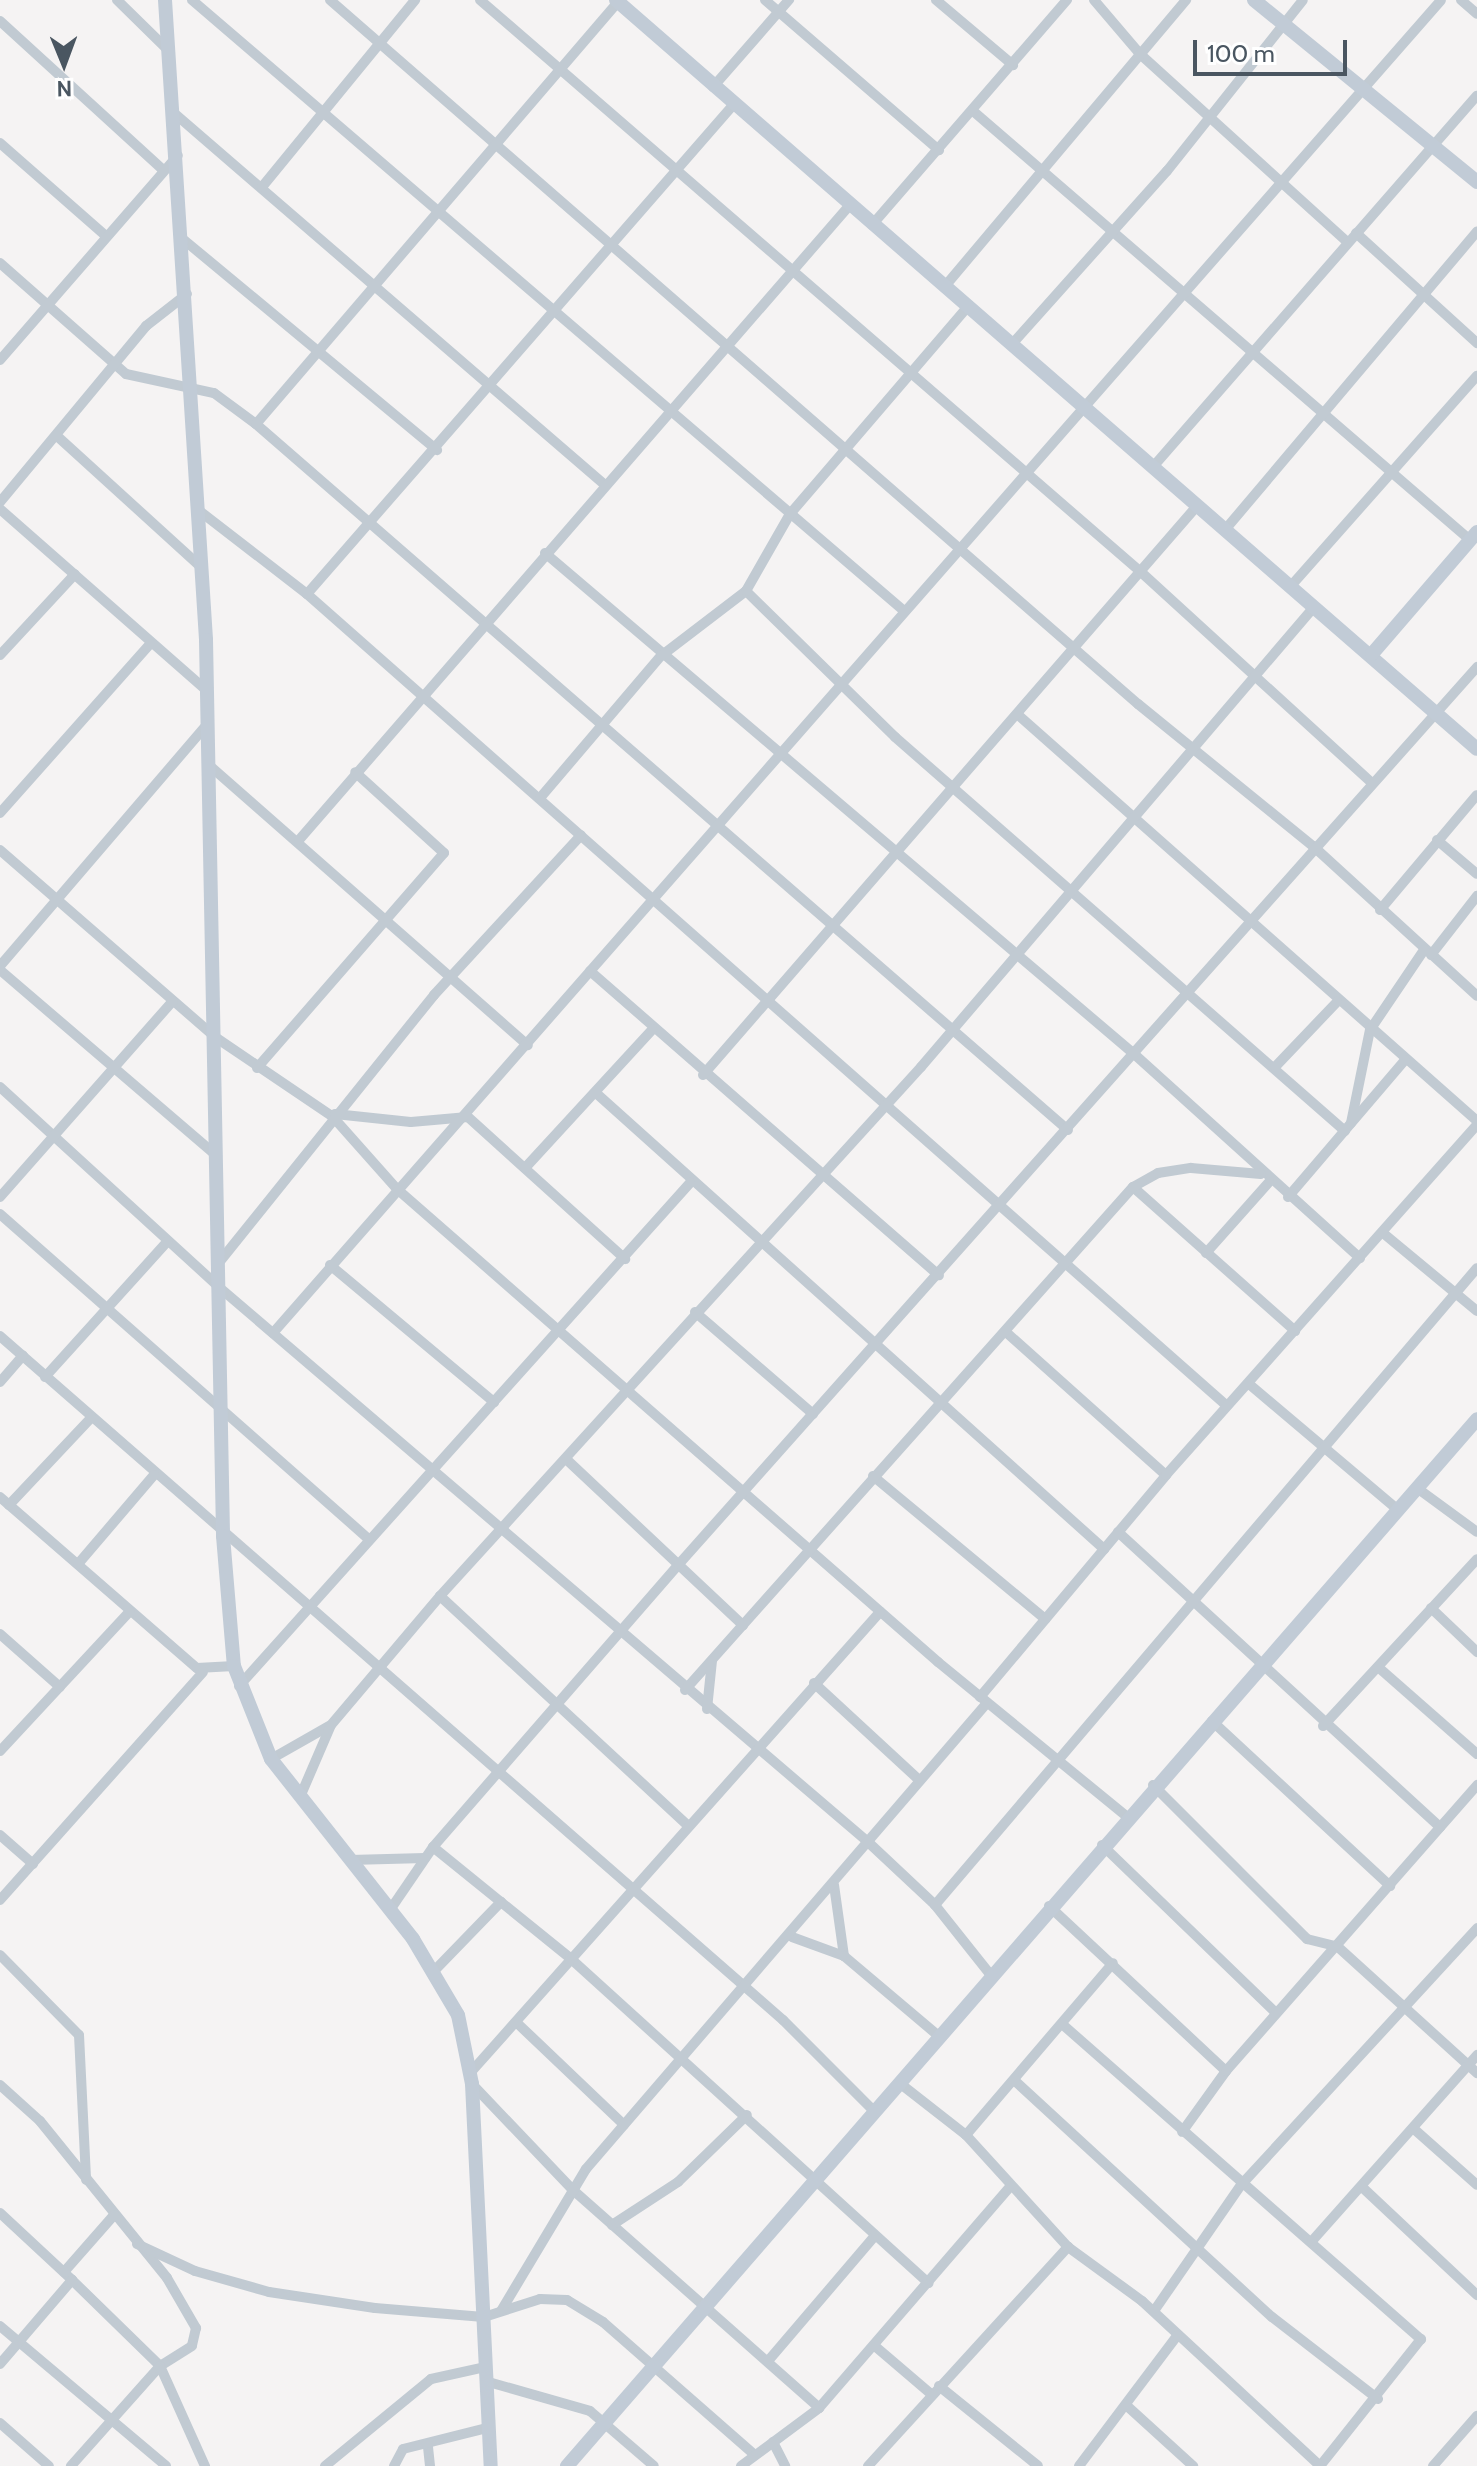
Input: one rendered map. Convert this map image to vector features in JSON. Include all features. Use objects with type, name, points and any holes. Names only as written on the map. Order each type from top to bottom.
[{"type":"street","points":[[117,0],[169,51]]},
{"type":"street","points":[[165,0],[179,153],[208,692],[215,1037],[221,1159],[223,1536],[234,1666],[239,1686],[271,1759],[435,1970],[458,2015],[472,2078],[491,2466]]},
{"type":"street","points":[[192,0],[319,112],[556,310],[668,413],[904,611]]},
{"type":"street","points":[[330,0],[1194,751],[1313,846],[1477,996]]},
{"type":"street","points":[[262,187],[319,112],[415,0]]},
{"type":"street","points":[[480,0],[1025,475],[1142,573],[1370,781]]},
{"type":"street","points":[[765,0],[939,150]]},
{"type":"street","points":[[713,87],[789,0]]},
{"type":"street","points":[[936,0],[1013,65]]},
{"type":"street","points":[[872,225],[1067,0]]},
{"type":"street","points":[[1094,0],[1140,54],[1347,242]]},
{"type":"street","points":[[946,285],[1186,0]]},
{"type":"street","points":[[1254,0],[1358,88],[1435,145],[1477,182]]},
{"type":"street","points":[[1013,343],[1210,117],[1303,0]]},
{"type":"street","points":[[273,1333],[397,1189],[468,1117],[590,971],[845,687],[904,611],[1183,295],[1278,179],[1441,0]]},
{"type":"street","points":[[1461,0],[1477,14]]},
{"type":"street","points":[[256,424],[372,281],[617,1],[849,206],[1013,343],[1196,507],[1372,654],[1477,749]]},
{"type":"street","points":[[0,21],[163,170]]},
{"type":"street","points":[[1152,468],[1477,96]]},
{"type":"street","points":[[307,594],[437,450],[734,104]]},
{"type":"street","points":[[973,111],[1043,168],[1183,295],[1473,536],[1372,654]]},
{"type":"street","points":[[174,113],[605,485]]},
{"type":"street","points":[[0,143],[106,236]]},
{"type":"street","points":[[0,360],[179,153]]},
{"type":"street","points":[[299,840],[849,206]]},
{"type":"street","points":[[1224,531],[1477,232]]},
{"type":"street","points":[[1356,233],[1422,297],[1477,343]]},
{"type":"street","points":[[184,240],[318,348],[437,450]]},
{"type":"street","points":[[0,263],[115,366],[147,381],[192,386],[256,424],[373,520],[1068,1130]]},
{"type":"street","points":[[0,502],[161,310],[187,294]]},
{"type":"street","points":[[540,798],[661,656],[746,591],[790,514],[844,446],[969,305]]},
{"type":"street","points":[[1290,587],[1477,376]]},
{"type":"street","points":[[57,436],[201,567]]},
{"type":"street","points":[[703,1075],[833,923],[902,853],[1196,507]]},
{"type":"street","points":[[0,509],[208,692]]},
{"type":"street","points":[[197,509],[307,594],[423,695],[889,1101],[1226,1405]]},
{"type":"street","points":[[545,553],[661,656],[902,853],[1133,1053],[1266,1178],[1360,1258]]},
{"type":"street","points":[[0,655],[75,574]]},
{"type":"street","points":[[746,591],[956,789],[1073,886],[1275,1067],[1348,1127]]},
{"type":"street","points":[[300,1797],[331,1725],[381,1665],[498,1529],[566,1459],[695,1312],[953,1029],[1073,886],[1137,818],[1314,607]]},
{"type":"street","points":[[0,813],[150,644]]},
{"type":"street","points":[[390,1910],[433,1847],[621,1636],[679,1564],[1004,1203],[1370,781],[1477,667]]},
{"type":"street","points":[[501,2311],[573,2190],[677,2058],[746,1992],[1118,1532],[1226,1405],[1249,1384],[1477,1123],[1246,923],[1137,818],[1017,714]]},
{"type":"street","points":[[209,722],[0,968],[109,1067],[221,1159]]},
{"type":"street","points":[[210,766],[454,973],[528,1045]]},
{"type":"street","points":[[257,1068],[384,916],[438,862],[442,846],[355,772]]},
{"type":"street","points":[[1380,910],[1477,795]]},
{"type":"street","points":[[221,1260],[334,1116],[454,973],[581,835]]},
{"type":"street","points":[[1437,840],[1477,874]]},
{"type":"street","points":[[0,850],[215,1037],[257,1068],[334,1116],[397,1189],[745,1489],[880,1612],[1126,1816]]},
{"type":"street","points":[[1348,1127],[1370,1030],[1428,952],[1477,896]]},
{"type":"street","points":[[590,971],[703,1075],[939,1275]]},
{"type":"street","points":[[0,1197],[109,1067],[173,1001]]},
{"type":"street","points":[[1275,1067],[1337,1002]]},
{"type":"street","points":[[525,1168],[652,1030]]},
{"type":"street","points":[[1288,1197],[1405,1060]]},
{"type":"street","points":[[0,1087],[220,1288],[621,1636],[868,1842],[935,1905],[989,1973]]},
{"type":"street","points":[[596,1093],[690,1183],[1104,1549]]},
{"type":"street","points":[[334,1116],[411,1122],[468,1117],[625,1259]]},
{"type":"street","points":[[685,1690],[873,1476],[1007,1333],[1133,1187],[1158,1173],[1191,1168],[1266,1178]]},
{"type":"street","points":[[1206,1253],[1266,1178]]},
{"type":"street","points":[[239,1686],[367,1537],[561,1331],[690,1183]]},
{"type":"street","points":[[1133,1187],[1295,1331]]},
{"type":"street","points":[[0,1214],[367,1537]]},
{"type":"street","points":[[1383,1233],[1477,1311]]},
{"type":"street","points":[[45,1377],[168,1241]]},
{"type":"street","points":[[330,1265],[494,1402]]},
{"type":"street","points":[[935,1905],[1193,1596],[1477,1268]]},
{"type":"street","points":[[695,1312],[813,1414]]},
{"type":"street","points":[[1007,1333],[1166,1475]]},
{"type":"street","points":[[0,1336],[223,1536],[381,1665],[746,1992],[875,2112]]},
{"type":"street","points":[[0,1382],[23,1356]]},
{"type":"street","points":[[1249,1384],[1398,1510]]},
{"type":"street","points":[[9,1505],[91,1418]]},
{"type":"street","points":[[567,2466],[813,2176],[902,2085],[989,1973],[1477,1419]]},
{"type":"street","points":[[566,1459],[743,1625]]},
{"type":"street","points":[[78,1564],[154,1475]]},
{"type":"street","points":[[873,1476],[1045,1619]]},
{"type":"street","points":[[1417,1488],[1477,1532]]},
{"type":"street","points":[[0,1497],[129,1612],[203,1672]]},
{"type":"street","points":[[1118,1532],[1193,1596],[1263,1662],[1323,1726],[1440,1827]]},
{"type":"street","points":[[1323,1726],[1477,1559]]},
{"type":"street","points":[[440,1596],[687,1825]]},
{"type":"street","points":[[1431,1608],[1477,1652]]},
{"type":"street","points":[[0,1751],[129,1612]]},
{"type":"street","points":[[472,2078],[629,1889],[753,1748],[880,1612]]},
{"type":"street","points":[[0,1634],[60,1687]]},
{"type":"street","points":[[707,1709],[713,1659]]},
{"type":"street","points":[[0,1900],[203,1672],[234,1666]]},
{"type":"street","points":[[1378,1667],[1477,1754]]},
{"type":"street","points":[[814,1683],[919,1780]]},
{"type":"street","points":[[1212,1721],[1390,1886]]},
{"type":"street","points":[[271,1759],[331,1725]]},
{"type":"street","points":[[1153,1785],[1307,1939],[1338,1947],[1473,2069]]},
{"type":"street","points":[[1182,2132],[1226,2071],[1477,1785]]},
{"type":"street","points":[[0,1835],[33,1864]]},
{"type":"street","points":[[1102,1845],[1276,2013]]},
{"type":"street","points":[[433,1847],[570,1958],[677,2058],[747,2115],[874,2237],[929,2283]]},
{"type":"street","points":[[350,1860],[425,1858]]},
{"type":"street","points":[[834,1885],[844,1956]]},
{"type":"street","points":[[435,1970],[501,1902]]},
{"type":"street","points":[[1049,1906],[1226,2071]]},
{"type":"street","points":[[1154,2311],[1198,2241],[1241,2185],[1477,1928]]},
{"type":"street","points":[[792,1937],[844,1956],[940,2037]]},
{"type":"street","points":[[0,1955],[79,2035],[86,2180]]},
{"type":"street","points":[[966,2135],[1113,1963]]},
{"type":"street","points":[[516,2022],[624,2125]]},
{"type":"street","points":[[902,2085],[966,2135],[1010,2187],[1068,2247],[1154,2311],[1177,2336],[1320,2466],[1378,2399],[1421,2339],[1312,2241],[1241,2185],[1062,2024]]},
{"type":"street","points":[[1312,2241],[1473,2069],[1477,2055]]},
{"type":"street","points":[[472,2078],[573,2190],[819,2408]]},
{"type":"street","points":[[1014,2080],[1198,2241],[1272,2317],[1378,2399]]},
{"type":"street","points":[[0,2085],[86,2180],[137,2244],[196,2328],[192,2346],[160,2366],[110,2418],[71,2466]]},
{"type":"street","points":[[612,2225],[678,2182],[747,2115]]},
{"type":"street","points":[[1414,2129],[1477,2185]]},
{"type":"street","points":[[741,2466],[819,2408],[876,2347],[1010,2187]]},
{"type":"street","points":[[1362,2187],[1477,2295]]},
{"type":"street","points":[[0,2213],[160,2366],[205,2466]]},
{"type":"street","points":[[0,2364],[114,2215]]},
{"type":"street","points":[[768,2361],[874,2237]]},
{"type":"street","points":[[137,2244],[195,2271],[269,2292],[484,2317],[501,2311],[567,2300],[653,2363],[754,2454]]},
{"type":"street","points":[[868,2466],[1068,2247]]},
{"type":"street","points":[[0,2326],[166,2466]]},
{"type":"street","points":[[1079,2466],[1177,2336]]},
{"type":"street","points":[[876,2347],[1038,2466]]},
{"type":"street","points":[[325,2466],[431,2379],[485,2374],[605,2420],[654,2466]]},
{"type":"street","points":[[1126,2405],[1193,2466]]},
{"type":"street","points":[[1433,2466],[1477,2416]]},
{"type":"street","points":[[0,2423],[49,2466]]},
{"type":"street","points":[[394,2466],[397,2452],[428,2447],[487,2428]]},
{"type":"street","points":[[773,2442],[785,2466]]},
{"type":"street","points":[[428,2447],[430,2466]]}]
